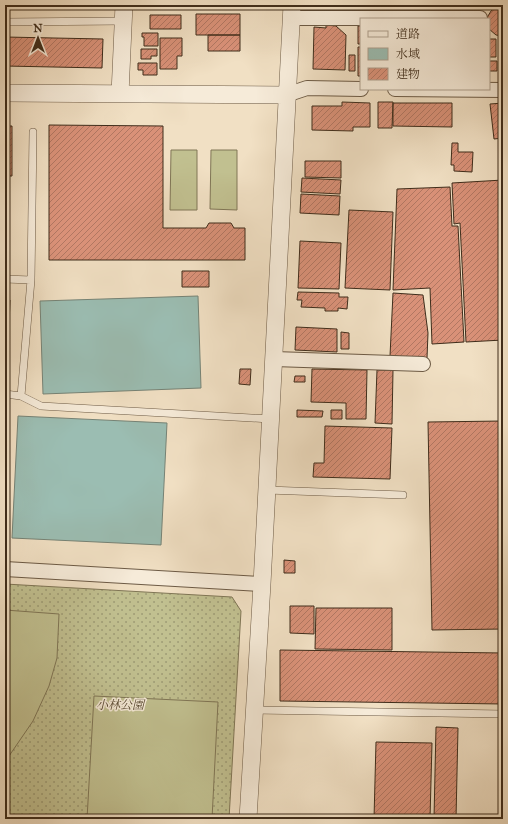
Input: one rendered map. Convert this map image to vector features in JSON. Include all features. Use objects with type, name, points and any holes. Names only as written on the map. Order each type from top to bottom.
[{"type":"street","points":[[248,819],[271,419],[291,11],[480,18]]},
{"type":"street","points":[[120,94],[124,13]]},
{"type":"street","points":[[5,93],[286,95],[307,88],[360,89]]},
{"type":"street","points":[[490,90],[503,90]]},
{"type":"street","points":[[274,359],[423,364]]},
{"type":"street","points":[[5,569],[262,584]]},
{"type":"lane","points":[[5,22],[124,13]]},
{"type":"lane","points":[[21,396],[31,280],[33,132]]},
{"type":"lane","points":[[5,279],[31,280]]},
{"type":"lane","points":[[5,394],[21,396],[42,406],[271,419]]},
{"type":"lane","points":[[267,490],[402,495]]},
{"type":"lane","points":[[255,710],[503,714]]},
{"type":"green space","points":[[171,150],[197,150],[197,210],[170,210]]},
{"type":"green space","points":[[211,150],[237,150],[237,210],[210,209]]},
{"type":"green space","name":"小林公園","points":[[5,584],[232,597],[241,611],[229,819],[5,819]]},
{"type":"green space","points":[[5,610],[59,614],[57,658],[49,686],[33,721],[5,760]]},
{"type":"green space","points":[[94,696],[218,702],[212,819],[87,819]]},
{"type":"water","points":[[198,296],[201,388],[43,394],[40,301]]},
{"type":"water","points":[[18,416],[167,423],[161,545],[12,538]]},
{"type":"building","points":[[457,5],[482,5],[482,8],[457,8]]},
{"type":"building","points":[[496,7],[503,7],[503,36],[496,35],[490,30],[490,18],[487,18],[491,11]]},
{"type":"building","points":[[196,14],[240,14],[240,35],[196,35]]},
{"type":"building","points":[[150,15],[181,15],[181,29],[150,29]]},
{"type":"building","points":[[326,25],[336,26],[346,35],[345,70],[313,69],[314,27],[326,28]]},
{"type":"building","points":[[358,26],[360,26],[360,44],[358,44]]},
{"type":"building","points":[[142,33],[158,33],[158,46],[144,46],[144,37],[142,37]]},
{"type":"building","points":[[208,35],[240,35],[240,51],[208,51]]},
{"type":"building","points":[[5,37],[103,39],[102,68],[5,66]]},
{"type":"building","points":[[160,38],[182,38],[182,56],[177,56],[177,69],[160,69]]},
{"type":"building","points":[[490,39],[496,39],[496,57],[490,57]]},
{"type":"building","points":[[358,47],[360,47],[360,76],[358,76]]},
{"type":"building","points":[[141,49],[157,49],[157,56],[151,56],[151,59],[141,59]]},
{"type":"building","points":[[349,55],[355,55],[355,71],[349,71]]},
{"type":"building","points":[[490,61],[497,61],[497,71],[490,71]]},
{"type":"building","points":[[138,63],[157,63],[157,75],[143,75],[143,70],[138,70]]},
{"type":"building","points":[[342,102],[370,103],[370,127],[353,127],[353,131],[312,130],[312,106],[342,106]]},
{"type":"building","points":[[378,102],[393,102],[392,128],[378,128]]},
{"type":"building","points":[[393,103],[452,103],[452,127],[393,126]]},
{"type":"building","points":[[503,103],[503,138],[494,139],[490,104]]},
{"type":"building","points":[[49,125],[163,126],[163,228],[206,228],[209,223],[231,223],[234,228],[245,228],[245,260],[49,260]]},
{"type":"building","points":[[5,126],[12,126],[12,176],[5,176]]},
{"type":"building","points":[[452,143],[458,143],[458,152],[473,152],[472,172],[454,171],[454,165],[451,165]]},
{"type":"building","points":[[305,161],[341,161],[341,178],[305,177]]},
{"type":"building","points":[[302,178],[341,180],[340,194],[301,192]]},
{"type":"building","points":[[503,180],[503,340],[466,342],[460,223],[454,224],[452,183]]},
{"type":"building","points":[[450,187],[452,226],[458,226],[464,342],[432,344],[430,288],[393,290],[397,189]]},
{"type":"building","points":[[301,194],[340,196],[339,215],[300,213]]},
{"type":"building","points":[[349,210],[393,212],[390,290],[345,288]]},
{"type":"building","points":[[300,241],[341,243],[339,289],[298,288]]},
{"type":"building","points":[[182,271],[209,271],[209,287],[182,287]]},
{"type":"building","points":[[298,292],[339,293],[339,297],[348,297],[347,309],[338,308],[338,311],[325,311],[325,308],[301,307],[302,300],[297,300]]},
{"type":"building","points":[[393,293],[423,295],[428,333],[427,358],[390,356]]},
{"type":"building","points":[[5,300],[10,300],[8,351],[5,351]]},
{"type":"building","points":[[296,327],[337,329],[337,352],[295,350]]},
{"type":"building","points":[[341,332],[349,333],[349,349],[341,349]]},
{"type":"building","points":[[240,369],[251,369],[250,385],[239,384]]},
{"type":"building","points":[[312,369],[367,370],[366,419],[346,419],[346,403],[311,402]]},
{"type":"building","points":[[377,370],[393,370],[392,424],[375,423]]},
{"type":"building","points":[[295,376],[305,376],[305,382],[294,382]]},
{"type":"building","points":[[297,410],[323,411],[322,417],[297,417]]},
{"type":"building","points":[[331,410],[342,410],[342,419],[331,419]]},
{"type":"building","points":[[503,421],[503,629],[432,630],[428,422]]},
{"type":"building","points":[[325,426],[392,428],[390,479],[313,477],[314,463],[324,463]]},
{"type":"building","points":[[284,560],[295,561],[295,573],[284,573]]},
{"type":"building","points":[[290,606],[314,606],[314,634],[290,633]]},
{"type":"building","points":[[316,608],[392,608],[392,650],[315,649]]},
{"type":"building","points":[[280,650],[503,653],[503,704],[280,701]]},
{"type":"building","points":[[436,727],[458,728],[456,819],[434,819]]},
{"type":"building","points":[[376,742],[432,743],[430,819],[374,819]]}]
